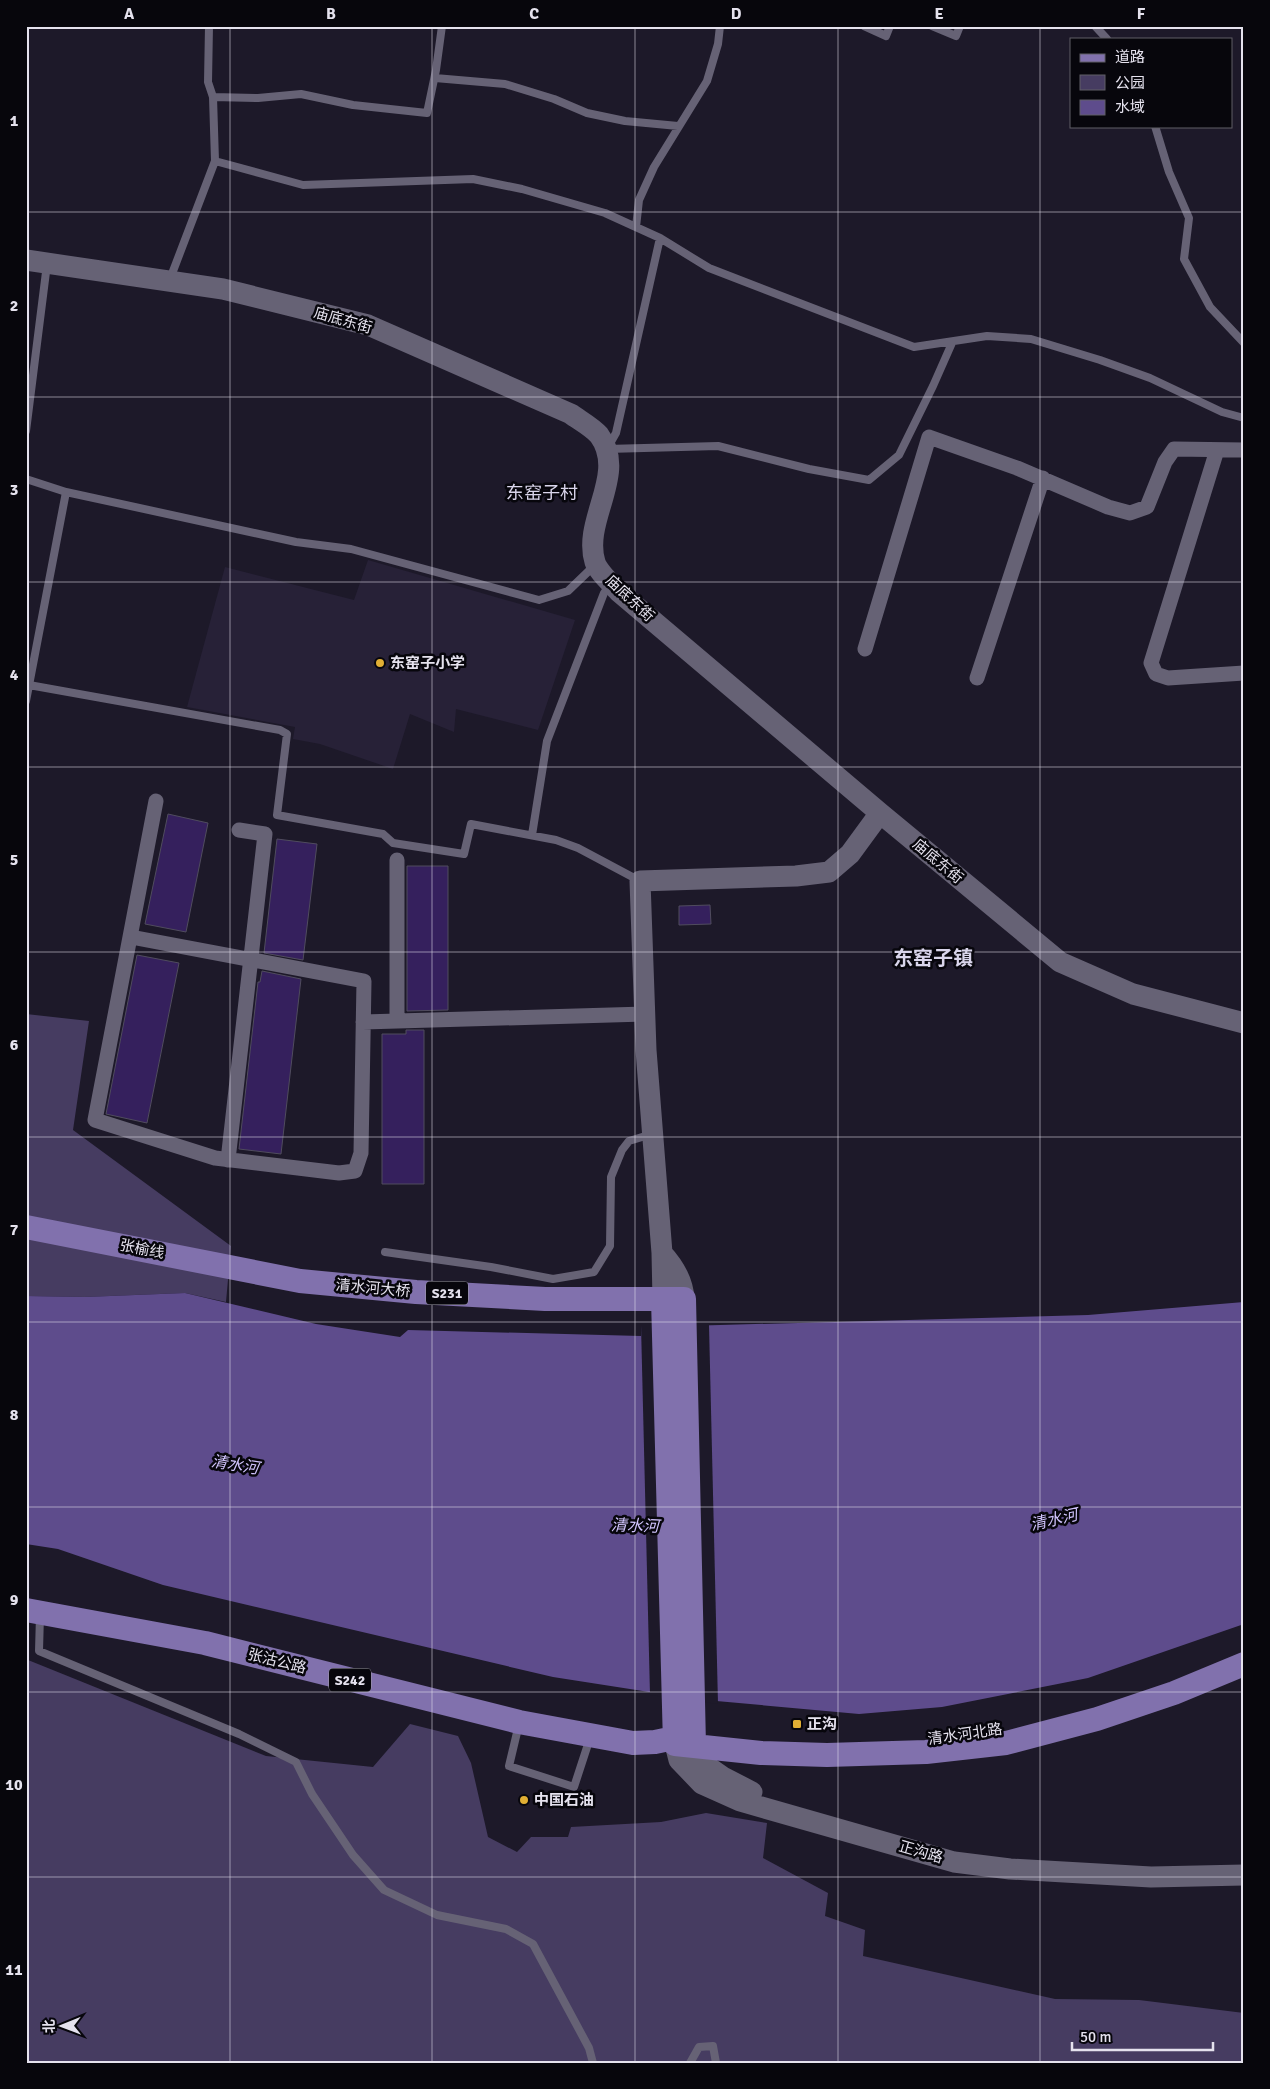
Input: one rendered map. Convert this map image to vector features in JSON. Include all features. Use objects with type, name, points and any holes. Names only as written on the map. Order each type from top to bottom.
[{"type":"main road","name":"张榆线","points":[[26,1227],[258,1273]]},
{"type":"main road","name":"清水河大桥","points":[[258,1273],[300,1281],[416,1292],[545,1299],[673,1299]]},
{"type":"main road","name":"正沟路","points":[[673,1299],[684,1699],[682,1738]]},
{"type":"main road","name":"张沽公路","points":[[33,1611],[205,1643],[519,1722],[633,1743],[682,1738]]},
{"type":"main road","name":"清水河北路","points":[[682,1738],[814,1742],[924,1740],[1003,1729],[1094,1706],[1168,1683],[1244,1650]]},
{"type":"main road","name":"清水河北路","points":[[682,1738],[761,1753],[827,1755],[926,1752],[1006,1743],[1097,1719],[1166,1696],[1244,1664]]},
{"type":"street","name":"庙底东街","points":[[26,260],[223,288],[368,325],[571,414],[598,433],[607,449],[609,476],[592,546],[595,564],[626,598],[880,813],[1060,962],[1133,994],[1244,1023]]},
{"type":"street","points":[[865,649],[929,437],[1043,478],[1108,507],[1130,513],[1147,507],[1165,462],[1174,450],[1244,450]]},
{"type":"street","points":[[1217,450],[1151,662],[1156,674],[1168,678],[1244,674]]},
{"type":"street","points":[[978,678],[1043,478]]},
{"type":"street","points":[[131,937],[364,981],[360,1153],[354,1171],[340,1173],[215,1158],[95,1120],[156,801]]},
{"type":"street","points":[[673,1299],[684,1287],[672,1264],[662,1253],[652,1134],[640,880],[796,876],[829,872],[850,854],[880,813]]},
{"type":"street","points":[[228,1160],[265,834],[239,830]]},
{"type":"street","points":[[397,860],[397,1021]]},
{"type":"street","points":[[363,1022],[645,1014]]},
{"type":"street","name":"正沟路","points":[[682,1738],[704,1763],[745,1790],[888,1835],[959,1851],[1149,1864],[1244,1861]]},
{"type":"street","name":"正沟路","points":[[682,1738],[678,1760],[702,1784],[740,1801],[954,1862],[1010,1868],[1151,1877],[1244,1875]]},
{"type":"lane","points":[[169,281],[216,161],[213,97],[208,82],[208,26]]},
{"type":"lane","points":[[213,97],[258,98],[302,94],[353,105],[427,113],[435,78],[442,26]]},
{"type":"lane","points":[[636,227],[639,200],[654,167],[706,81],[718,44],[720,26]]},
{"type":"lane","points":[[864,26],[886,36],[890,26]]},
{"type":"lane","points":[[932,26],[956,36],[960,26]]},
{"type":"lane","points":[[1096,26],[1106,38]]},
{"type":"lane","points":[[435,78],[505,84],[588,112],[625,121],[678,126]]},
{"type":"lane","points":[[1156,128],[1169,172],[1189,218],[1184,259],[1210,307],[1244,343]]},
{"type":"lane","points":[[216,161],[303,185],[473,179],[522,189],[596,210],[660,238],[709,268],[914,348],[987,336],[1031,339],[1100,360],[1150,378],[1222,412],[1244,418]]},
{"type":"lane","points":[[607,449],[616,433],[660,238]]},
{"type":"lane","points":[[26,431],[47,264]]},
{"type":"lane","points":[[607,449],[718,446],[809,469],[869,480],[899,454],[952,343]]},
{"type":"lane","points":[[26,479],[66,492],[296,542],[351,549],[539,600],[568,592],[595,564]]},
{"type":"lane","points":[[26,700],[66,492]]},
{"type":"lane","points":[[532,835],[546,741],[604,593],[611,583]]},
{"type":"lane","points":[[29,685],[280,730],[286,734],[277,815],[383,834],[392,842],[464,854],[471,824],[556,840],[578,848],[640,880]]},
{"type":"lane","points":[[385,1252],[491,1267],[553,1279],[594,1272],[610,1246],[611,1177],[622,1150],[629,1141],[652,1134]]},
{"type":"lane","points":[[33,1611],[39,1651],[240,1734],[296,1762],[312,1794],[353,1855],[384,1890],[437,1915],[506,1929],[533,1944],[590,2048],[593,2063]]},
{"type":"lane","points":[[519,1722],[509,1766],[574,1787],[591,1735]]},
{"type":"lane","points":[[690,2063],[699,2047],[713,2046],[716,2063]]},
{"type":"shaded area","name":"东窑子小学","points":[[368,560],[575,620],[538,730],[456,709],[454,732],[410,714],[393,769],[320,744],[293,739],[295,727],[187,707],[225,567],[354,600]]},
{"type":"green space","points":[[26,1014],[89,1021],[73,1130],[231,1246],[226,1302],[185,1293],[85,1297],[26,1296]]},
{"type":"green space","points":[[26,1619],[28,1660],[266,1756],[373,1767],[410,1724],[458,1736],[471,1763],[488,1837],[517,1852],[531,1837],[568,1837],[571,1827],[661,1822],[706,1813],[767,1823],[763,1858],[828,1893],[825,1916],[865,1930],[863,1956],[1055,1999],[1139,2000],[1244,2013],[1244,2063],[26,2063]]},
{"type":"water","name":"清水河","points":[[185,1293],[316,1324],[400,1337],[408,1330],[641,1336],[641,1325],[685,1326],[1088,1315],[1244,1302],[1244,1624],[1088,1678],[942,1707],[859,1714],[694,1699],[553,1677],[163,1585],[58,1549],[26,1544],[26,1296],[85,1297]]},
{"type":"pier","points":[[641,1325],[709,1325],[718,1704],[650,1695]]},
{"type":"building","points":[[168,814],[208,823],[186,932],[145,924]]},
{"type":"building","points":[[277,839],[317,844],[303,960],[264,953]]},
{"type":"building","points":[[407,866],[448,866],[448,1010],[407,1011]]},
{"type":"building","points":[[710,905],[711,924],[679,925],[679,906]]},
{"type":"building","points":[[137,955],[179,963],[147,1123],[106,1114]]},
{"type":"building","points":[[262,971],[301,979],[281,1154],[239,1149],[258,982],[260,982]]},
{"type":"building","points":[[406,1030],[424,1030],[424,1184],[382,1184],[382,1034],[406,1034]]},
{"type":"place","name":"东窑子小学","points":[[380,663]]},
{"type":"place","name":"正沟","points":[[797,1724]]},
{"type":"place","name":"中国石油","points":[[524,1800]]},
{"type":"district","name":"东窑子村","points":[[542,493]]},
{"type":"district","name":"东窑子镇","points":[[933,958]]}]
